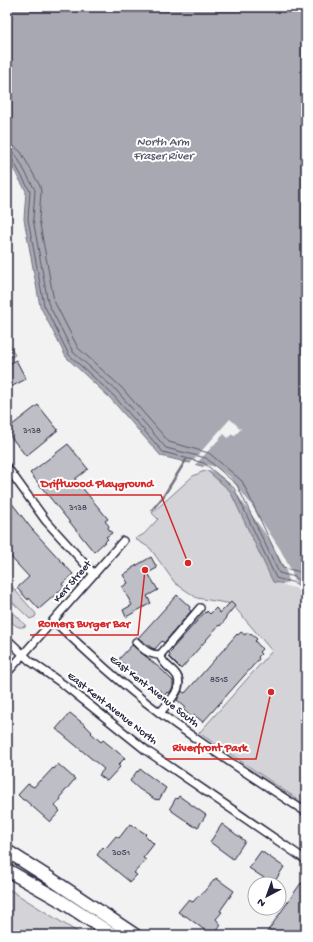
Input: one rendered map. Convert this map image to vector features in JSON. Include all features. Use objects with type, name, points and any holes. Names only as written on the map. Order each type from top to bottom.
[{"type":"main road","points":[[7,851],[135,935]]},
{"type":"main road","points":[[7,870],[113,935]]},
{"type":"street","points":[[7,467],[46,521],[94,574]]},
{"type":"street","name":"Kerr Street","points":[[7,673],[124,541]]},
{"type":"street","points":[[136,642],[146,652],[154,655],[160,655],[200,608]]},
{"type":"street","name":"East Kent Avenue South","points":[[54,621],[124,684],[160,713],[206,746],[306,812]]},
{"type":"street","name":"East Kent Avenue North","points":[[7,639],[35,665],[72,690],[147,751],[306,860]]},
{"type":"street","points":[[160,655],[162,661],[178,678],[179,685],[173,697],[160,713]]},
{"type":"shaded area","points":[[7,340],[15,355],[7,359]]},
{"type":"shaded area","points":[[209,470],[228,482],[306,601],[306,610],[304,615],[306,618],[306,805],[199,733],[272,651],[232,604],[197,598],[175,583],[150,548],[135,539],[144,534],[158,519],[152,513],[193,476]]},
{"type":"shaded area","points":[[7,581],[36,614],[35,617],[30,619],[7,597]]},
{"type":"shaded area","points":[[7,605],[26,626],[20,627],[13,624],[7,617]]},
{"type":"shaded area","points":[[7,888],[82,935],[7,935]]},
{"type":"water","name":"North Arm Fraser River","points":[[7,7],[306,7],[306,601],[299,591],[293,586],[273,582],[230,491],[202,466],[161,456],[110,398],[66,357],[40,306],[24,219],[26,191],[7,158]]},
{"type":"pier","points":[[230,419],[241,429],[234,436],[232,434],[228,438],[224,434],[194,466],[189,465]]},
{"type":"pier","points":[[207,465],[216,467],[229,476],[250,503],[280,549],[292,572],[295,582],[306,592],[306,603],[295,588],[281,585],[288,582],[288,577],[285,568],[267,536],[228,482],[214,472],[209,470],[205,471],[200,468]]},
{"type":"building","points":[[16,360],[26,379],[7,389],[7,365]]},
{"type":"building","points":[[38,405],[58,430],[26,456],[7,432],[7,429]]},
{"type":"building","points":[[68,444],[88,469],[75,479],[108,519],[105,521],[112,533],[106,537],[108,539],[94,552],[30,473]]},
{"type":"building","points":[[7,497],[31,528],[73,574],[62,584],[64,587],[39,609],[17,588],[29,577],[7,553]]},
{"type":"building","points":[[151,557],[157,568],[148,573],[158,590],[147,596],[151,603],[126,617],[123,610],[132,605],[122,587],[128,583],[123,575]]},
{"type":"building","points":[[177,595],[190,607],[189,609],[191,611],[164,643],[162,641],[155,649],[152,648],[138,638]]},
{"type":"building","points":[[231,602],[235,606],[225,618],[226,619],[181,669],[169,657],[169,654],[173,650],[172,649],[205,612],[206,613],[207,611],[210,614],[216,608],[220,613]]},
{"type":"building","points":[[241,632],[245,635],[247,632],[257,639],[255,641],[262,649],[259,652],[261,654],[258,657],[259,659],[203,722],[194,715],[192,718],[183,709],[185,707],[177,700],[182,691],[184,693],[186,692],[237,634],[238,635]]},
{"type":"building","points":[[132,645],[173,681],[173,687],[169,694],[167,692],[165,695],[159,690],[157,692],[120,661],[119,659]]},
{"type":"building","points":[[70,713],[85,725],[101,742],[103,740],[125,758],[118,765],[120,767],[107,781],[99,775],[104,769],[56,729]]},
{"type":"building","points":[[58,764],[75,779],[60,797],[61,799],[55,806],[60,811],[50,822],[18,795],[28,784],[34,787]]},
{"type":"building","points":[[140,769],[166,788],[159,800],[156,800],[139,789],[130,781]]},
{"type":"building","points":[[179,796],[206,815],[198,827],[195,827],[170,808]]},
{"type":"building","points":[[130,824],[146,834],[145,835],[154,844],[143,858],[146,860],[134,873],[137,875],[130,882],[97,855],[103,847],[105,849],[116,836],[119,838]]},
{"type":"building","points":[[222,824],[245,841],[233,859],[210,842]]},
{"type":"building","points":[[261,851],[284,867],[278,876],[261,876],[249,868]]},
{"type":"building","points":[[216,878],[234,891],[220,911],[222,912],[216,919],[221,925],[214,935],[211,935],[186,916],[178,912],[188,900],[193,902],[199,895],[200,896]]},
{"type":"building","points":[[306,878],[306,935],[265,935],[278,916],[287,916],[287,903],[301,883],[302,884]]},
{"type":"waterway","points":[[152,510],[163,497],[186,460]]},
{"type":"place","name":"Driftwood Playground","points":[[188,563]]},
{"type":"place","name":"Romers Burger Bar","points":[[145,570]]},
{"type":"place","name":"Riverfront Park","points":[[271,692]]}]
